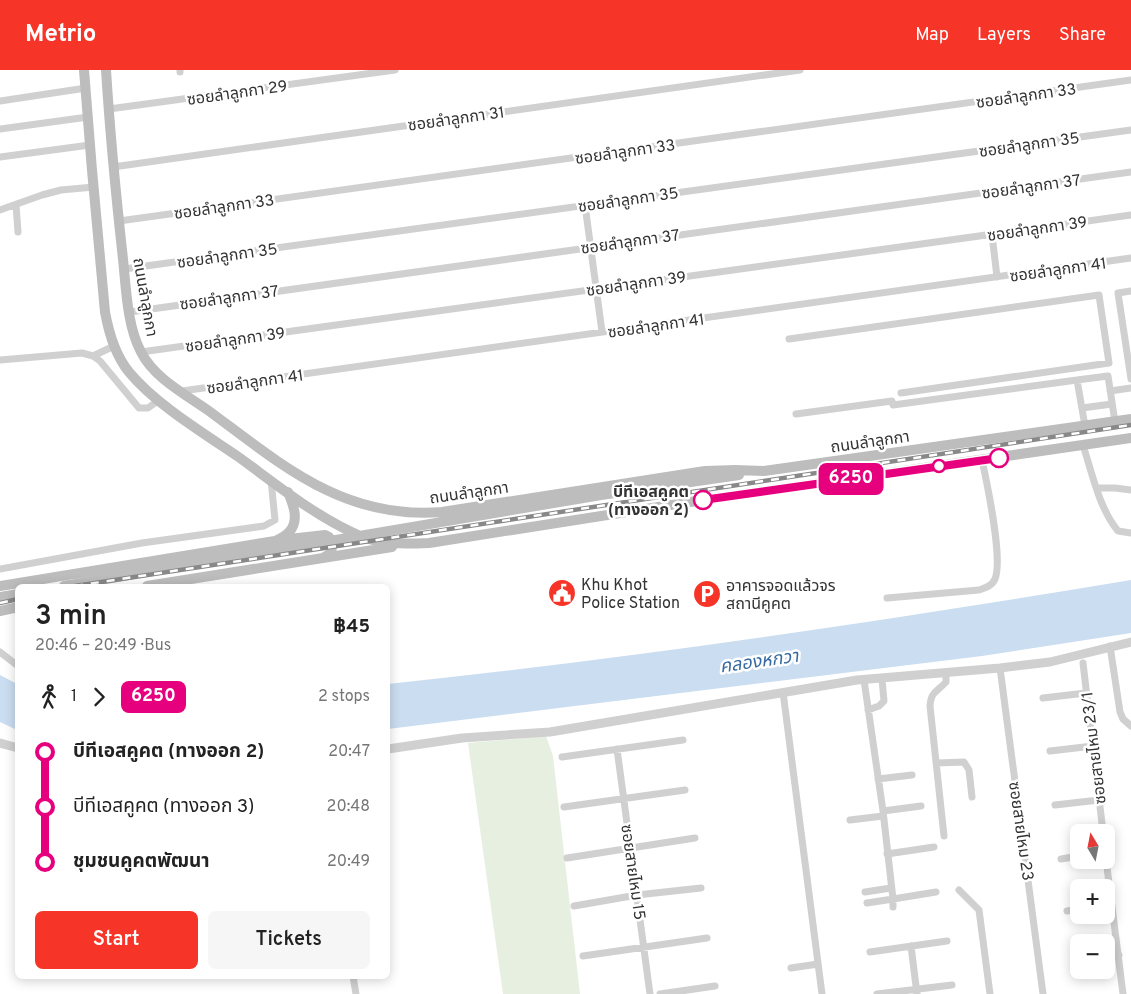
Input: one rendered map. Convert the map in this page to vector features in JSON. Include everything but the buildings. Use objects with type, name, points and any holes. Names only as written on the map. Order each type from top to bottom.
[{"type":"main road","points":[[84,70],[105,312],[109,334],[128,371],[159,400],[287,492],[330,521],[359,535],[389,543],[429,543],[703,500],[1131,438]]},
{"type":"main road","name":"ถนนลำลูกกา","points":[[106,70],[113,167],[124,269],[135,338],[141,352],[157,373],[302,477],[348,500],[384,510],[421,513],[442,512],[705,471],[764,471]]},
{"type":"main road","name":"ถนนลำลูกกา","points":[[76,584],[601,495],[1131,419]]},
{"type":"main road","points":[[275,541],[289,533],[294,519],[293,503],[287,492]]},
{"type":"main road","points":[[0,586],[325,534],[330,538],[332,546],[331,553],[322,558]]},
{"type":"main road","points":[[160,584],[408,544]]},
{"type":"main road","points":[[0,597],[15,594]]},
{"type":"main road","points":[[0,611],[15,608]]},
{"type":"street","name":"ซอยลำลูกกา 29","points":[[109,109],[395,70]]},
{"type":"street","name":"ซอยลำลูกกา 31","points":[[113,167],[800,70]]},
{"type":"street","name":"ซอยลำลูกกา 33","points":[[119,221],[1131,80]]},
{"type":"street","points":[[0,101],[86,88]]},
{"type":"street","points":[[0,130],[88,117]]},
{"type":"street","name":"ซอยลำลูกกา 35","points":[[124,269],[1131,130]]},
{"type":"street","points":[[0,157],[90,145]]},
{"type":"street","name":"ซอยลำลูกกา 37","points":[[130,312],[590,246],[1131,172]]},
{"type":"street","points":[[0,210],[61,190],[94,187]]},
{"type":"street","points":[[16,205],[18,232]]},
{"type":"street","points":[[584,205],[602,332]]},
{"type":"street","name":"ซอยลำลูกกา 39","points":[[141,352],[1131,215]]},
{"type":"street","points":[[992,235],[997,277]]},
{"type":"street","name":"ซอยลำลูกกา 41","points":[[182,392],[1131,258]]},
{"type":"street","points":[[1131,291],[1118,293],[1131,379]]},
{"type":"street","points":[[789,340],[1100,295],[1110,363],[901,393]]},
{"type":"street","points":[[92,356],[114,346]]},
{"type":"street","points":[[0,360],[82,353],[100,361],[139,408],[148,408],[159,400]]},
{"type":"street","points":[[1102,365],[1103,377]]},
{"type":"street","points":[[796,414],[892,401],[893,405],[1108,376],[1115,422]]},
{"type":"street","points":[[1077,380],[1085,426]]},
{"type":"street","points":[[1110,392],[1131,388]]},
{"type":"street","points":[[1082,408],[1112,404]]},
{"type":"street","points":[[1083,445],[1097,488],[1115,527],[1118,531],[1131,533]]},
{"type":"street","points":[[887,598],[979,590],[988,587],[993,582],[996,577],[996,566],[992,516],[982,460]]},
{"type":"street","points":[[0,569],[142,543],[264,526],[275,520],[272,480]]},
{"type":"street","points":[[1097,488],[1131,490]]},
{"type":"street","points":[[390,749],[462,738],[550,732],[864,680],[1050,662],[1131,642]]},
{"type":"street","points":[[1110,646],[1120,712],[1123,719],[1131,726]]},
{"type":"street","points":[[0,652],[15,664]]},
{"type":"street","name":"ซอยสายไหม 23/1","points":[[1083,662],[1102,824]]},
{"type":"street","name":"ซอยสายไหม 23","points":[[1000,668],[1043,994]]},
{"type":"street","points":[[944,836],[930,698],[946,682],[946,673]]},
{"type":"street","points":[[868,710],[879,706],[884,701],[882,679]]},
{"type":"street","points":[[864,680],[883,813],[893,903]]},
{"type":"street","points":[[783,692],[822,994]]},
{"type":"street","points":[[1043,698],[1086,693]]},
{"type":"street","points":[[562,757],[683,740]]},
{"type":"street","points":[[0,743],[15,747]]},
{"type":"street","points":[[1050,751],[1093,746]]},
{"type":"street","name":"ซอยสายไหม 15","points":[[617,749],[650,994]]},
{"type":"street","points":[[936,763],[964,762],[969,770],[972,797]]},
{"type":"street","points":[[878,779],[912,775]]},
{"type":"street","points":[[564,807],[685,790]]},
{"type":"street","points":[[1055,805],[1099,800]]},
{"type":"street","points":[[850,820],[921,806]]},
{"type":"street","points":[[568,858],[695,838]]},
{"type":"street","points":[[887,854],[934,847]]},
{"type":"street","points":[[1061,859],[1070,858]]},
{"type":"street","points":[[574,906],[637,895],[700,888]]},
{"type":"street","points":[[866,892],[891,888]]},
{"type":"street","points":[[959,890],[979,910],[990,994]]},
{"type":"street","points":[[867,903],[893,903],[936,892]]},
{"type":"street","points":[[1112,924],[1124,994]]},
{"type":"street","points":[[582,956],[707,938]]},
{"type":"street","points":[[870,952],[947,941]]},
{"type":"street","points":[[911,946],[917,992]]},
{"type":"street","points":[[791,968],[818,964]]},
{"type":"street","points":[[354,979],[356,994]]},
{"type":"street","points":[[660,994],[715,986]]},
{"type":"street","points":[[877,994],[917,992],[952,986]]},
{"type":"green space","points":[[546,736],[553,756],[580,994],[503,994],[468,743]]},
{"type":"water","name":"คลองหกวา","points":[[1131,580],[1131,633],[982,656],[390,729],[390,684],[574,663],[946,610]]},
{"type":"water","points":[[0,675],[15,683],[15,729],[0,722]]},
{"type":"railway","points":[[88,584],[1131,425]]},
{"type":"railway","points":[[0,603],[15,600]]},
{"type":"bus line","name":"6250","points":[[703,500],[999,458]]},
{"type":"place","name":"บีทีเอสคูคต (ทางออก 2)","points":[[703,500]]},
{"type":"place","name":"Khu Khot Police Station","points":[[562,593]]},
{"type":"place","name":"อาคารจอดแล้วจร สถานีคูคต","points":[[707,594]]}]
